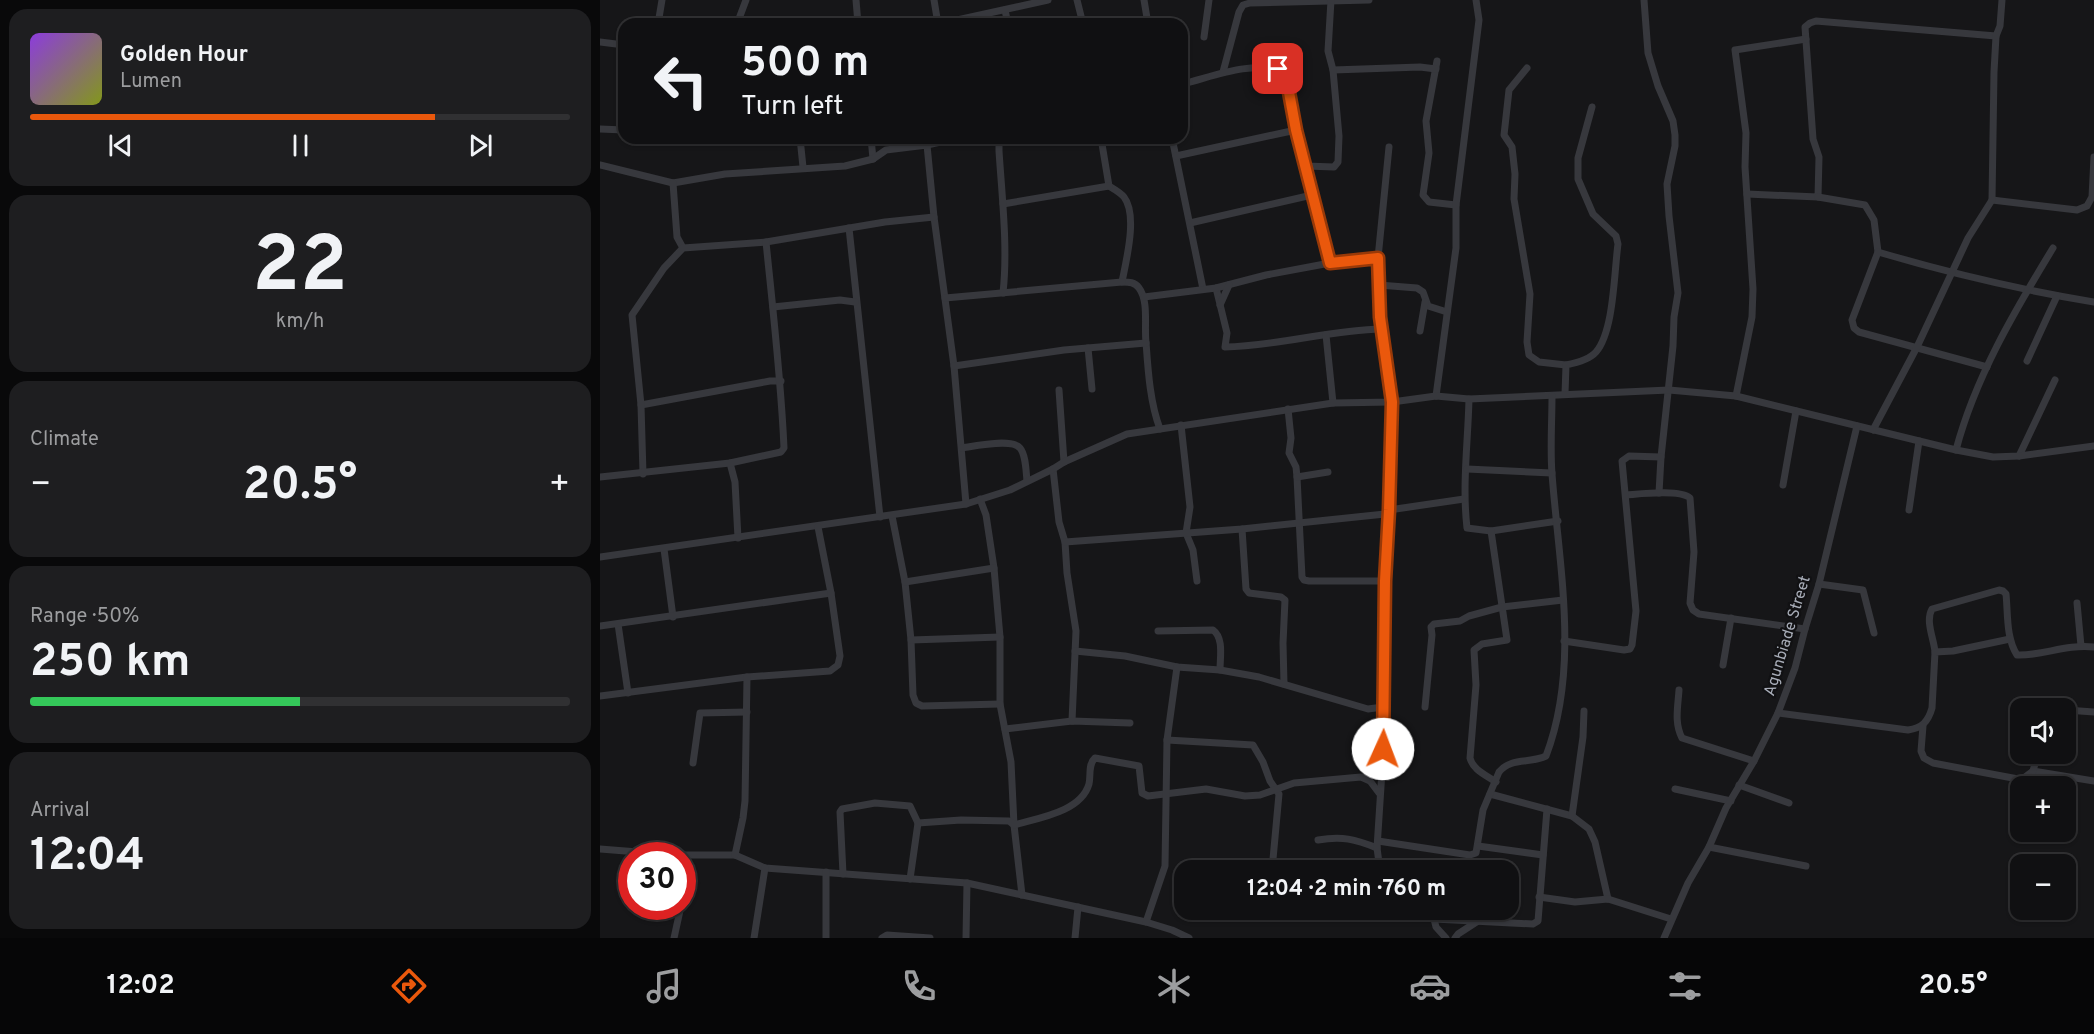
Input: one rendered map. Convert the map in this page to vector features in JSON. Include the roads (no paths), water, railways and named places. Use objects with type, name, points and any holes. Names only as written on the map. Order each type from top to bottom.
[{"type":"street","points":[[659,18],[662,0]]},
{"type":"street","points":[[739,18],[746,0]]},
{"type":"street","points":[[856,0],[858,18]]},
{"type":"street","points":[[934,0],[937,18]]},
{"type":"street","points":[[967,18],[1048,0]]},
{"type":"street","points":[[1077,0],[1082,18]]},
{"type":"street","points":[[1144,0],[1147,18]]},
{"type":"street","points":[[1204,37],[1209,0]]},
{"type":"street","points":[[1223,72],[1242,5],[1261,1],[1369,0]]},
{"type":"street","points":[[1436,396],[1456,248],[1456,205],[1479,20],[1476,0]]},
{"type":"street","points":[[1644,0],[1648,53],[1658,86],[1673,121],[1675,135],[1675,146],[1667,183],[1678,293],[1659,493]]},
{"type":"street","points":[[1873,430],[1917,347],[1968,238],[1992,200],[1996,36],[2000,26],[2002,0]]},
{"type":"street","points":[[1306,166],[1334,167],[1338,162],[1339,136],[1333,70],[1328,51],[1330,1]]},
{"type":"street","points":[[1005,10],[1007,18]]},
{"type":"street","points":[[1818,197],[1819,157],[1813,139],[1805,27],[1816,21],[1996,36]]},
{"type":"street","points":[[1736,396],[1753,304],[1746,133],[1735,50],[1806,39]]},
{"type":"street","points":[[600,42],[618,44]]},
{"type":"street","points":[[1333,70],[1436,65],[1426,121],[1429,153],[1423,195],[1429,202],[1456,205]]},
{"type":"street","points":[[1527,68],[1509,90],[1504,135],[1512,147],[1515,174],[1514,199],[1530,294],[1527,342],[1529,355],[1539,362],[1566,365],[1578,363],[1594,354],[1607,331],[1618,244],[1616,236],[1593,214],[1578,179],[1578,158],[1592,107]]},
{"type":"street","points":[[1188,82],[1241,69],[1283,71],[1286,76],[1311,195],[1330,263]]},
{"type":"street","points":[[600,129],[618,130]]},
{"type":"street","points":[[1176,156],[1296,130]]},
{"type":"street","points":[[801,144],[803,167]]},
{"type":"street","points":[[872,144],[873,159]]},
{"type":"street","points":[[600,165],[673,183],[725,174],[803,167],[822,168],[873,159],[886,150],[932,144]]},
{"type":"street","points":[[1000,144],[1003,204],[1003,293]]},
{"type":"street","points":[[1102,144],[1109,186],[1125,198],[1130,216],[1129,242],[1122,282]]},
{"type":"street","points":[[1173,144],[1203,289]]},
{"type":"street","points":[[927,145],[954,366],[966,504]]},
{"type":"street","points":[[1379,860],[1377,844],[1385,725],[1383,707],[1385,581],[1392,402],[1382,330],[1378,258],[1389,147]]},
{"type":"street","points":[[1992,200],[2077,210],[2087,206],[2092,197],[2094,157]]},
{"type":"street","points":[[673,183],[676,237],[683,248]]},
{"type":"street","points":[[1003,204],[1109,186]]},
{"type":"street","points":[[1747,194],[1818,197],[1865,205],[1874,220],[1878,252],[1852,320],[1854,328],[1860,332],[1987,367]]},
{"type":"street","points":[[1190,223],[1311,195]]},
{"type":"street","points":[[643,474],[641,405],[632,315],[664,268],[683,248],[766,242],[934,217]]},
{"type":"street","points":[[849,228],[855,302],[880,518]]},
{"type":"street","points":[[600,477],[730,464],[781,452],[784,448],[781,381],[773,325],[766,242]]},
{"type":"street","points":[[1956,450],[1964,418],[1987,367],[2028,289],[2053,248]]},
{"type":"street","points":[[1878,252],[1952,273],[2094,302]]},
{"type":"street","points":[[1144,297],[1216,288],[1266,275],[1330,263],[1378,258]]},
{"type":"street","points":[[945,298],[1122,282],[1138,286],[1144,297],[1146,343],[1155,414],[1160,429]]},
{"type":"street","points":[[1220,305],[1229,285]]},
{"type":"street","points":[[1379,285],[1417,288],[1423,292],[1425,302],[1420,331]]},
{"type":"street","points":[[1216,288],[1227,333],[1225,347],[1262,345],[1354,330],[1382,330]]},
{"type":"street","points":[[2027,361],[2057,296]]},
{"type":"street","points":[[773,307],[840,300],[855,302]]},
{"type":"street","points":[[1425,302],[1428,306],[1447,312]]},
{"type":"street","points":[[1326,336],[1333,403]]},
{"type":"street","points":[[954,366],[1088,348],[1146,343]]},
{"type":"street","points":[[1088,348],[1092,389]]},
{"type":"street","points":[[1565,394],[1566,365]]},
{"type":"street","points":[[2019,456],[2055,380]]},
{"type":"street","points":[[641,405],[781,381]]},
{"type":"street","points":[[1059,390],[1064,462]]},
{"type":"street","points":[[600,557],[966,504],[1010,490],[1064,462],[1127,434],[1333,403],[1392,402],[1436,396],[1469,399],[1669,390],[1736,396],[1993,457],[2019,456],[2094,446]]},
{"type":"street","points":[[1318,840],[1349,838],[1377,844],[1470,855],[1476,853],[1483,810],[1503,767],[1514,761],[1546,756],[1561,694],[1564,641],[1558,521],[1552,473],[1552,396]]},
{"type":"street","points":[[1469,399],[1464,499],[1467,528],[1491,531],[1558,521]]},
{"type":"street","points":[[1288,409],[1291,438],[1289,453],[1296,467],[1297,477],[1302,577],[1304,580],[1385,581]]},
{"type":"street","points":[[1784,485],[1796,411]]},
{"type":"street","points":[[1181,425],[1190,507],[1186,533],[1193,550],[1197,581]]},
{"type":"street","name":"Agunbiade Street","points":[[1664,938],[1688,883],[1709,848],[1731,801],[1778,713],[1796,668],[1804,628],[1819,584],[1857,426]]},
{"type":"street","points":[[1909,510],[1919,441]]},
{"type":"street","points":[[962,448],[1012,443],[1020,448],[1027,481]]},
{"type":"street","points":[[1564,641],[1630,649],[1636,611],[1622,460],[1629,456],[1661,457]]},
{"type":"street","points":[[730,464],[735,482],[738,538]]},
{"type":"street","points":[[1053,469],[1076,631],[1072,720]]},
{"type":"street","points":[[1467,469],[1552,473]]},
{"type":"street","points":[[1297,477],[1328,472]]},
{"type":"street","points":[[1626,495],[1659,493],[1686,495],[1691,503],[1694,552],[1690,603],[1693,610],[1699,614],[1804,628]]},
{"type":"street","points":[[980,499],[986,515],[994,568],[1000,637],[1000,704],[1011,762],[1014,825],[1022,895]]},
{"type":"street","points":[[1065,542],[1242,529],[1385,514],[1389,510],[1464,499]]},
{"type":"street","points":[[892,516],[904,582],[911,640],[913,695],[916,702],[922,706],[1000,704]]},
{"type":"street","points":[[600,696],[747,677],[830,670],[838,665],[840,656],[831,592],[818,527]]},
{"type":"street","points":[[1242,529],[1246,589],[1249,593],[1281,597],[1285,600],[1284,684]]},
{"type":"street","points":[[1491,531],[1507,640],[1482,644],[1474,650],[1476,685],[1470,758],[1475,768],[1496,782]]},
{"type":"street","points":[[664,549],[673,617]]},
{"type":"street","points":[[904,582],[994,568]]},
{"type":"street","points":[[1819,584],[1863,590],[1874,633]]},
{"type":"street","points":[[2035,764],[2033,771],[2018,779],[1933,763],[1924,758],[1923,726],[1932,708],[1935,652],[1929,615],[1932,609],[1999,590],[2006,594],[2010,639],[2017,655],[2057,648],[2094,647]]},
{"type":"street","points":[[600,626],[831,592]]},
{"type":"street","points":[[1425,707],[1431,627],[1434,624],[1460,621],[1502,607],[1563,600]]},
{"type":"street","points":[[2077,603],[2081,646]]},
{"type":"street","points":[[1722,665],[1731,618]]},
{"type":"street","points":[[618,624],[628,693]]},
{"type":"street","points":[[1158,631],[1213,630],[1218,634],[1219,639],[1220,670]]},
{"type":"street","points":[[911,640],[1000,637]]},
{"type":"street","points":[[1935,652],[2010,639]]},
{"type":"street","points":[[1075,651],[1125,656],[1177,667],[1220,670],[1284,684],[1368,709],[1383,707]]},
{"type":"street","points":[[1146,922],[1165,866],[1167,740],[1177,667]]},
{"type":"street","points":[[735,855],[745,801],[747,677]]},
{"type":"street","points":[[1679,690],[1677,716],[1678,729],[1682,738],[1754,761]]},
{"type":"street","points":[[1572,816],[1583,737],[1584,711]]},
{"type":"street","points":[[2076,711],[2094,712]]},
{"type":"street","points":[[693,763],[700,713],[747,712]]},
{"type":"street","points":[[1778,713],[1908,730],[1923,726]]},
{"type":"street","points":[[1005,729],[1072,720],[1130,723]]},
{"type":"street","points":[[1167,740],[1253,745],[1270,781],[1278,790],[1273,860]]},
{"type":"street","points":[[1014,825],[1058,811],[1078,801],[1089,784],[1091,762],[1095,758],[1139,766],[1142,792],[1145,795],[1206,789],[1245,796],[1260,795],[1294,783],[1361,777],[1370,781],[1379,793]]},
{"type":"street","points":[[2033,771],[2094,781]]},
{"type":"street","points":[[1739,786],[1789,803]]},
{"type":"street","points":[[1675,789],[1731,801]]},
{"type":"street","points":[[1490,794],[1572,816],[1593,834],[1608,899]]},
{"type":"street","points":[[843,874],[840,812],[842,808],[875,803],[910,806],[918,823],[910,879]]},
{"type":"street","points":[[1456,920],[1533,924],[1538,921],[1546,809]]},
{"type":"street","points":[[918,823],[961,820],[1009,821],[1014,825]]},
{"type":"street","points":[[1478,846],[1543,855]]},
{"type":"street","points":[[1709,848],[1806,866]]},
{"type":"street","points":[[600,849],[618,850]]},
{"type":"street","points":[[696,855],[735,855],[765,868],[967,883],[1146,922],[1189,938]]},
{"type":"street","points":[[754,938],[765,868]]},
{"type":"street","points":[[826,873],[826,938]]},
{"type":"street","points":[[966,938],[967,883]]},
{"type":"street","points":[[1539,897],[1575,902],[1608,899],[1671,919]]},
{"type":"street","points":[[1075,938],[1078,907]]},
{"type":"street","points":[[674,938],[678,920]]},
{"type":"street","points":[[1434,920],[1436,927],[1446,938]]},
{"type":"street","points":[[1455,938],[1478,921]]},
{"type":"street","points":[[882,938],[887,935],[930,938]]}]
